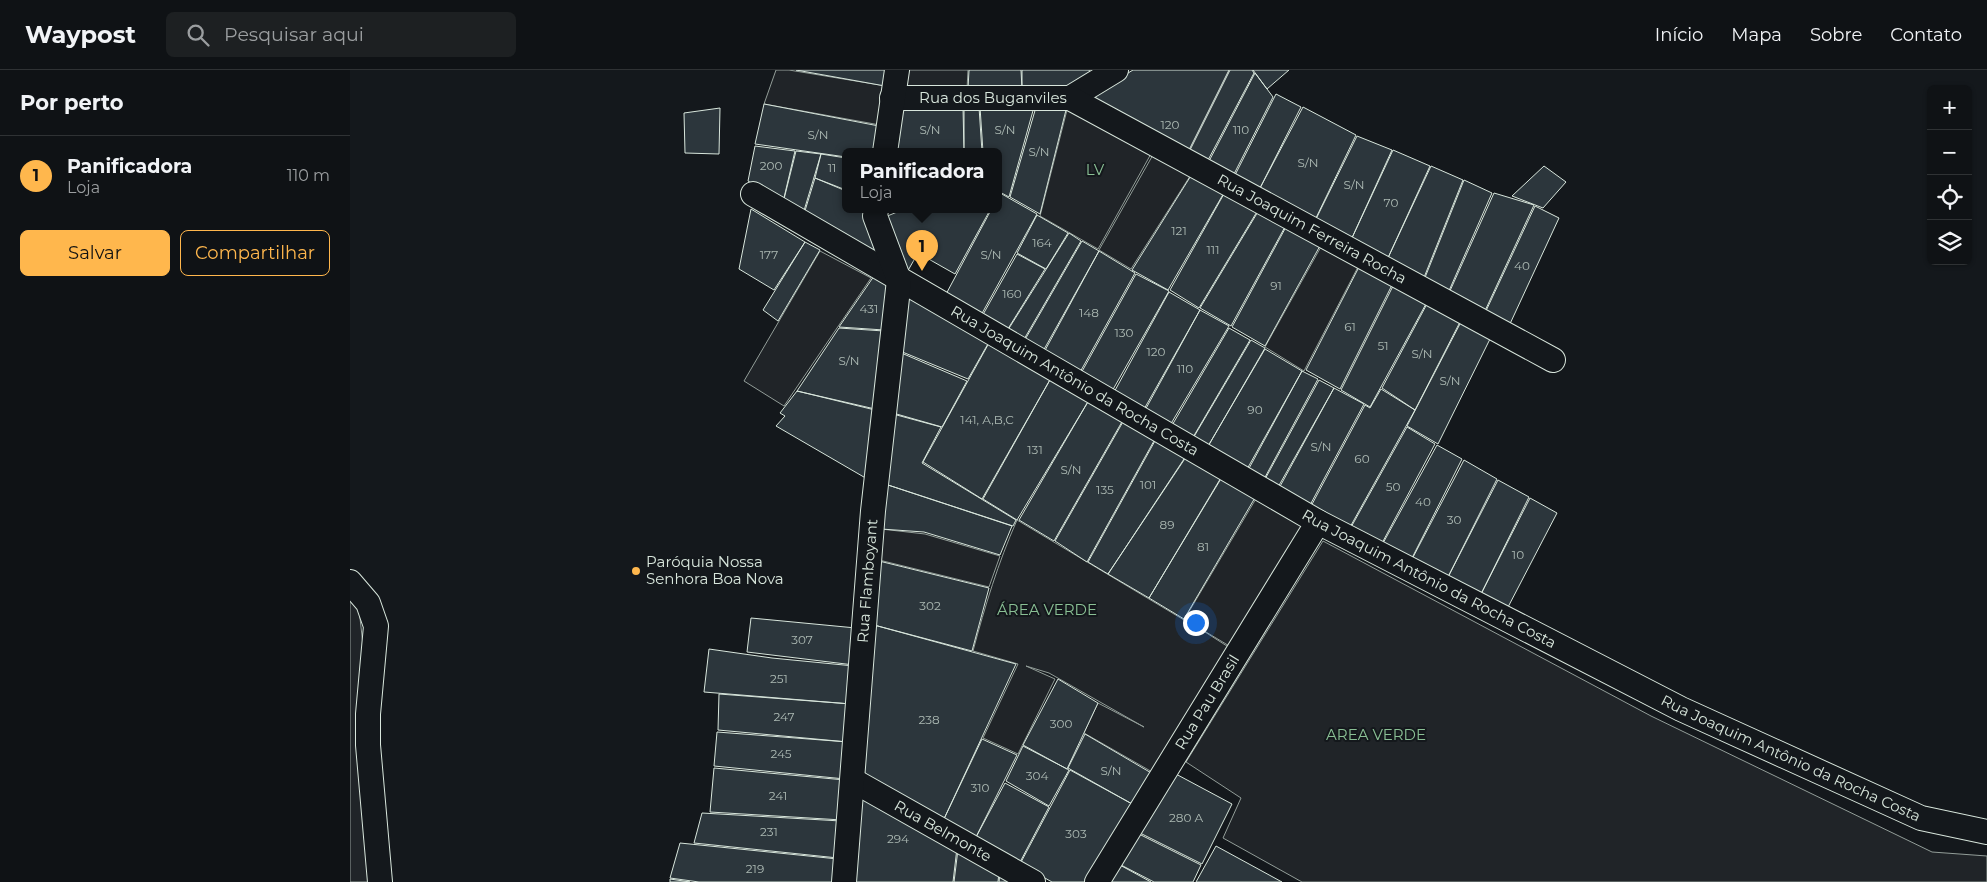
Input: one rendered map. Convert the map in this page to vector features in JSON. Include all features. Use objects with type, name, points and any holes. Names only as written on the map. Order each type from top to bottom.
[{"type":"street","points":[[886,148],[897,70]]},
{"type":"street","name":"Rua dos Buganviles","points":[[892,98],[1070,98],[1116,70]]},
{"type":"street","name":"Rua Joaquim Ferreira Rocha","points":[[1070,98],[1552,360]]},
{"type":"street","name":"Rua Joaquim Antônio da Rocha Costa","points":[[753,194],[898,280],[1318,522],[1681,709],[1921,818],[1983,832]]},
{"type":"street","points":[[876,213],[898,280]]},
{"type":"street","name":"Rua Flamboyant","points":[[844,882],[854,781],[873,512],[898,280]]},
{"type":"street","name":"Rua Pau Brasil","points":[[1097,882],[1318,522]]},
{"type":"street","points":[[350,582],[368,603],[376,626],[368,714],[368,745],[380,882]]},
{"type":"street","name":"Rua Belmonte","points":[[854,781],[1033,882]]},
{"type":"green space","points":[[776,70],[789,70],[886,86],[880,125],[764,104]]},
{"type":"green space","points":[[906,70],[968,70],[967,89],[903,90]]},
{"type":"green space","name":"LV","points":[[1068,106],[1152,152],[1098,249],[1040,216]]},
{"type":"green space","name":"LV","points":[[1154,153],[1192,173],[1131,269],[1099,250]]},
{"type":"green space","points":[[1322,245],[1359,265],[1304,371],[1265,347]]},
{"type":"green space","points":[[820,251],[871,278],[784,406],[744,381]]},
{"type":"green space","name":"ÁREA VERDE","points":[[1257,497],[1306,526],[1231,647],[1191,623],[1230,648],[1154,773],[1084,733],[1098,703],[1144,727],[1049,673],[1026,666],[1055,679],[1018,754],[983,738],[1018,664],[973,651],[992,585],[1017,520],[1184,620]]},
{"type":"green space","points":[[881,529],[925,534],[1000,556],[989,587],[879,560]]},
{"type":"green space","name":"AREA VERDE","points":[[1323,541],[1651,716],[1932,852],[1987,856],[1987,882],[1302,882],[1223,838],[1241,798],[1186,762]]},
{"type":"green space","points":[[350,600],[359,609],[364,654],[356,737],[371,882],[350,882]]},
{"type":"building","points":[[796,70],[888,70],[885,86]]},
{"type":"building","points":[[969,70],[1021,70],[1022,89],[968,89]]},
{"type":"building","points":[[1022,70],[1089,70],[1092,75],[1068,89],[1022,89]]},
{"type":"building","points":[[1133,70],[1229,70],[1188,152],[1087,98]]},
{"type":"building","points":[[1230,70],[1252,70],[1254,73],[1207,162],[1189,152]]},
{"type":"building","points":[[1253,70],[1289,70],[1267,89]]},
{"type":"building","points":[[1255,73],[1273,97],[1233,176],[1208,163]]},
{"type":"building","points":[[1276,94],[1301,107],[1259,190],[1234,177]]},
{"type":"building","points":[[764,104],[879,126],[876,148],[842,148],[842,156],[755,144]]},
{"type":"building","points":[[1067,106],[1040,214],[1010,197],[1036,107]]},
{"type":"building","points":[[900,107],[963,107],[964,148],[895,148]]},
{"type":"building","points":[[964,107],[979,107],[982,148],[964,148]]},
{"type":"building","points":[[980,107],[1034,107],[1009,197],[1002,193],[1002,148],[983,148]]},
{"type":"building","points":[[1303,107],[1356,135],[1315,220],[1259,190]]},
{"type":"building","points":[[720,108],[719,154],[685,153],[684,113]]},
{"type":"building","points":[[1357,136],[1392,150],[1351,240],[1315,221]]},
{"type":"building","points":[[755,146],[795,151],[783,202],[748,181]]},
{"type":"building","points":[[1393,150],[1430,166],[1387,260],[1351,240]]},
{"type":"building","points":[[796,151],[821,154],[803,214],[783,203]]},
{"type":"building","points":[[821,154],[842,157],[842,188],[815,178]]},
{"type":"building","points":[[1431,166],[1463,180],[1423,280],[1387,260]]},
{"type":"building","points":[[1544,166],[1566,182],[1543,208],[1512,196]]},
{"type":"building","points":[[1192,174],[1225,191],[1168,290],[1132,270]]},
{"type":"building","points":[[815,178],[842,189],[842,213],[869,213],[882,261],[804,214]]},
{"type":"building","points":[[1464,180],[1492,193],[1448,293],[1424,280]]},
{"type":"building","points":[[1225,192],[1258,210],[1199,308],[1170,290]]},
{"type":"building","points":[[1494,193],[1534,205],[1484,313],[1449,293]]},
{"type":"building","points":[[1002,194],[1037,214],[980,317],[945,296],[989,213],[1002,213]]},
{"type":"building","points":[[1535,206],[1559,218],[1509,326],[1485,313]]},
{"type":"building","points":[[751,209],[805,242],[774,290],[739,269]]},
{"type":"building","points":[[1259,210],[1286,225],[1231,326],[1200,308]]},
{"type":"building","points":[[895,213],[988,213],[955,274],[918,253],[906,274],[885,217]]},
{"type":"building","points":[[1037,215],[1068,233],[1046,269],[1017,253]]},
{"type":"building","points":[[1287,225],[1321,244],[1265,346],[1232,327]]},
{"type":"building","points":[[1069,233],[1081,241],[1023,341],[1006,333]]},
{"type":"building","points":[[1082,241],[1099,251],[1042,353],[1023,343]]},
{"type":"building","points":[[805,242],[820,250],[778,321],[763,310]]},
{"type":"building","points":[[1099,251],[1135,273],[1079,374],[1043,354]]},
{"type":"building","points":[[1017,254],[1045,269],[1006,332],[981,318]]},
{"type":"building","points":[[1360,265],[1393,283],[1340,389],[1306,370]]},
{"type":"building","points":[[1136,274],[1169,291],[1111,393],[1080,375]]},
{"type":"building","points":[[874,276],[888,284],[884,330],[839,327]]},
{"type":"building","points":[[1394,284],[1427,302],[1370,407],[1341,390]]},
{"type":"building","points":[[1169,292],[1200,310],[1143,411],[1113,394]]},
{"type":"building","points":[[906,294],[989,342],[968,379],[900,351]]},
{"type":"building","points":[[1428,302],[1461,320],[1415,410],[1382,388]]},
{"type":"building","points":[[1200,310],[1229,326],[1169,427],[1144,412]]},
{"type":"building","points":[[1462,320],[1491,337],[1438,444],[1407,426]]},
{"type":"building","points":[[839,328],[884,331],[875,409],[797,391]]},
{"type":"building","points":[[1229,328],[1250,340],[1192,439],[1171,427]]},
{"type":"building","points":[[1251,340],[1265,348],[1207,448],[1192,440]]},
{"type":"building","points":[[989,343],[1051,378],[982,499],[923,462]]},
{"type":"building","points":[[1265,349],[1302,371],[1246,471],[1207,448]]},
{"type":"building","points":[[899,352],[967,381],[942,427],[893,413]]},
{"type":"building","points":[[1302,371],[1318,379],[1263,481],[1247,472]]},
{"type":"building","points":[[1051,378],[1089,400],[1017,520],[983,499]]},
{"type":"building","points":[[1319,380],[1334,388],[1277,489],[1264,481]]},
{"type":"building","points":[[1334,388],[1364,404],[1309,507],[1278,490]]},
{"type":"building","points":[[1381,389],[1415,410],[1349,529],[1310,508],[1365,405],[1370,408]]},
{"type":"building","points":[[797,391],[875,410],[869,480],[776,426],[785,416],[780,413]]},
{"type":"building","points":[[1089,400],[1123,420],[1054,541],[1019,520]]},
{"type":"building","points":[[893,414],[941,427],[922,463],[1016,520],[1013,526],[885,484]]},
{"type":"building","points":[[1124,420],[1155,439],[1087,562],[1055,541]]},
{"type":"building","points":[[1407,427],[1435,444],[1381,545],[1350,529]]},
{"type":"building","points":[[1156,439],[1186,456],[1108,574],[1088,562]]},
{"type":"building","points":[[1437,445],[1462,459],[1411,560],[1382,545]]},
{"type":"building","points":[[1186,457],[1222,476],[1149,598],[1108,574]]},
{"type":"building","points":[[1464,460],[1497,479],[1447,579],[1411,561]]},
{"type":"building","points":[[1222,477],[1256,496],[1184,619],[1149,598]]},
{"type":"building","points":[[1498,480],[1529,497],[1480,596],[1447,579]]},
{"type":"building","points":[[885,484],[1012,526],[1000,555],[924,532],[881,529]]},
{"type":"building","points":[[1530,498],[1557,513],[1507,609],[1480,596]]},
{"type":"building","points":[[879,561],[989,588],[972,651],[874,625]]},
{"type":"building","points":[[751,618],[856,628],[854,665],[747,652]]},
{"type":"building","points":[[874,625],[1016,664],[943,821],[864,777]]},
{"type":"building","points":[[709,649],[772,658],[854,666],[851,704],[704,692]]},
{"type":"building","points":[[1058,679],[1098,703],[1067,769],[1023,745]]},
{"type":"building","points":[[719,694],[851,704],[848,742],[718,730]]},
{"type":"building","points":[[717,732],[848,742],[845,779],[714,766]]},
{"type":"building","points":[[1085,734],[1153,774],[1134,805],[1068,768]]},
{"type":"building","points":[[982,739],[1017,755],[975,839],[943,821]]},
{"type":"building","points":[[1023,746],[1069,770],[1049,806],[1006,781]]},
{"type":"building","points":[[714,768],[845,780],[842,820],[710,812]]},
{"type":"building","points":[[1070,770],[1134,805],[1087,882],[1052,882],[1020,864]]},
{"type":"building","points":[[1174,773],[1232,804],[1202,864],[1138,832]]},
{"type":"building","points":[[1005,783],[1049,807],[1019,864],[975,839]]},
{"type":"building","points":[[861,795],[957,848],[953,882],[853,882]]},
{"type":"building","points":[[702,813],[841,821],[838,858],[694,843]]},
{"type":"building","points":[[1137,833],[1201,865],[1193,882],[1154,882],[1119,864]]},
{"type":"building","points":[[680,843],[838,859],[836,882],[699,882],[670,878]]},
{"type":"building","points":[[1216,846],[1282,882],[1196,882]]},
{"type":"building","points":[[958,849],[999,872],[998,882],[954,882]]},
{"type":"building","points":[[1118,864],[1151,882],[1107,882]]},
{"type":"building","points":[[1000,873],[1016,882],[999,882]]},
{"type":"building","points":[[670,879],[690,882],[670,882]]},
{"type":"place","name":"Panificadora","points":[[922,271]]},
{"type":"place","name":"Paróquia Nossa Senhora Boa Nova","points":[[636,571]]}]
